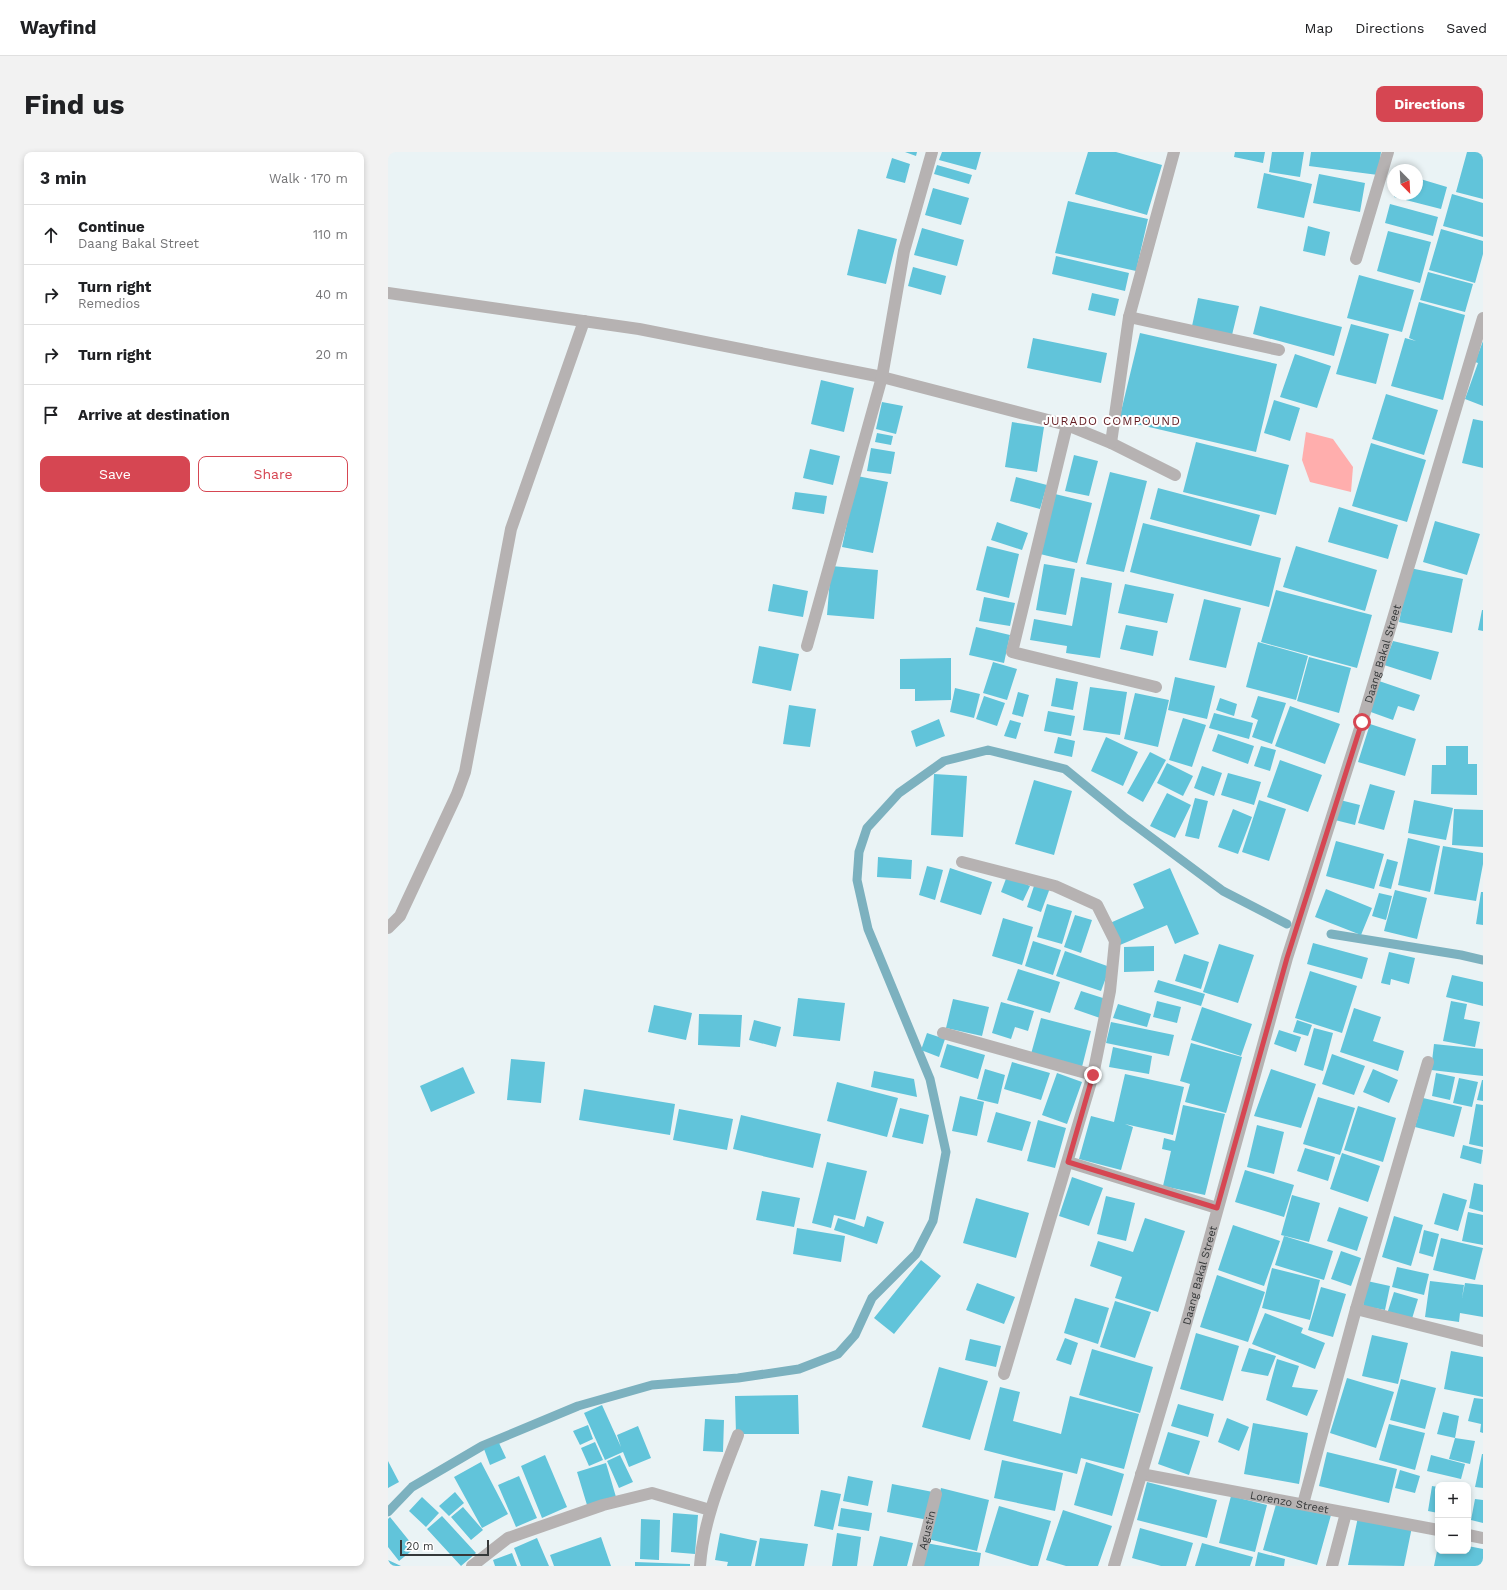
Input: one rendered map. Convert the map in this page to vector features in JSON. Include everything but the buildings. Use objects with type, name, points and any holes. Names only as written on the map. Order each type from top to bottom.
[{"type":"street","points":[[807,646],[882,377],[904,251],[932,152]]},
{"type":"street","points":[[1111,443],[1129,317],[1174,152]]},
{"type":"street","points":[[1356,259],[1388,152]]},
{"type":"street","points":[[388,293],[639,329],[882,377],[1067,425],[1111,443],[1175,475]]},
{"type":"street","points":[[1129,317],[1279,350]]},
{"type":"street","name":"Daang Bakal Street","points":[[1114,1566],[1186,1324],[1287,958],[1362,722],[1483,318]]},
{"type":"street","points":[[388,928],[400,916],[457,794],[465,772],[511,529],[584,321]]},
{"type":"street","points":[[1067,425],[1012,652],[1156,687]]},
{"type":"street","points":[[962,862],[1055,886],[1097,905],[1115,941],[1110,991],[1093,1075],[1004,1374]]},
{"type":"street","points":[[943,1033],[1093,1075]]},
{"type":"street","points":[[1303,1504],[1356,1309],[1428,1062]]},
{"type":"street","points":[[1068,1162],[1217,1208]]},
{"type":"street","points":[[1356,1309],[1483,1342]]},
{"type":"street","points":[[700,1566],[710,1510],[738,1435]]},
{"type":"street","name":"Lorenzo Street","points":[[1141,1474],[1435,1529]]},
{"type":"street","points":[[472,1566],[508,1538],[603,1505],[652,1493],[710,1510]]},
{"type":"street","name":"Agustin","points":[[918,1566],[936,1494]]},
{"type":"street","points":[[1332,1566],[1346,1513]]},
{"type":"street","points":[[1471,1536],[1483,1538]]},
{"type":"shaded area","points":[[1306,432],[1333,439],[1353,467],[1351,492],[1310,482],[1302,460]]},
{"type":"waterway","points":[[388,1512],[412,1487],[482,1446],[578,1406],[652,1385],[738,1378],[799,1369],[838,1354],[855,1335],[872,1298],[916,1254],[933,1221],[946,1152],[930,1079],[868,929],[857,880],[859,852],[867,828],[899,793],[944,761],[988,750],[1065,769],[1124,817],[1223,891],[1287,924]]},
{"type":"waterway","points":[[1331,934],[1461,955],[1483,960]]},
{"type":"district","name":"JURADO COMPOUND","points":[[1112,421]]},
{"type":"route","points":[[1093,1075],[1068,1162],[1217,1208],[1287,958],[1362,722]]}]
